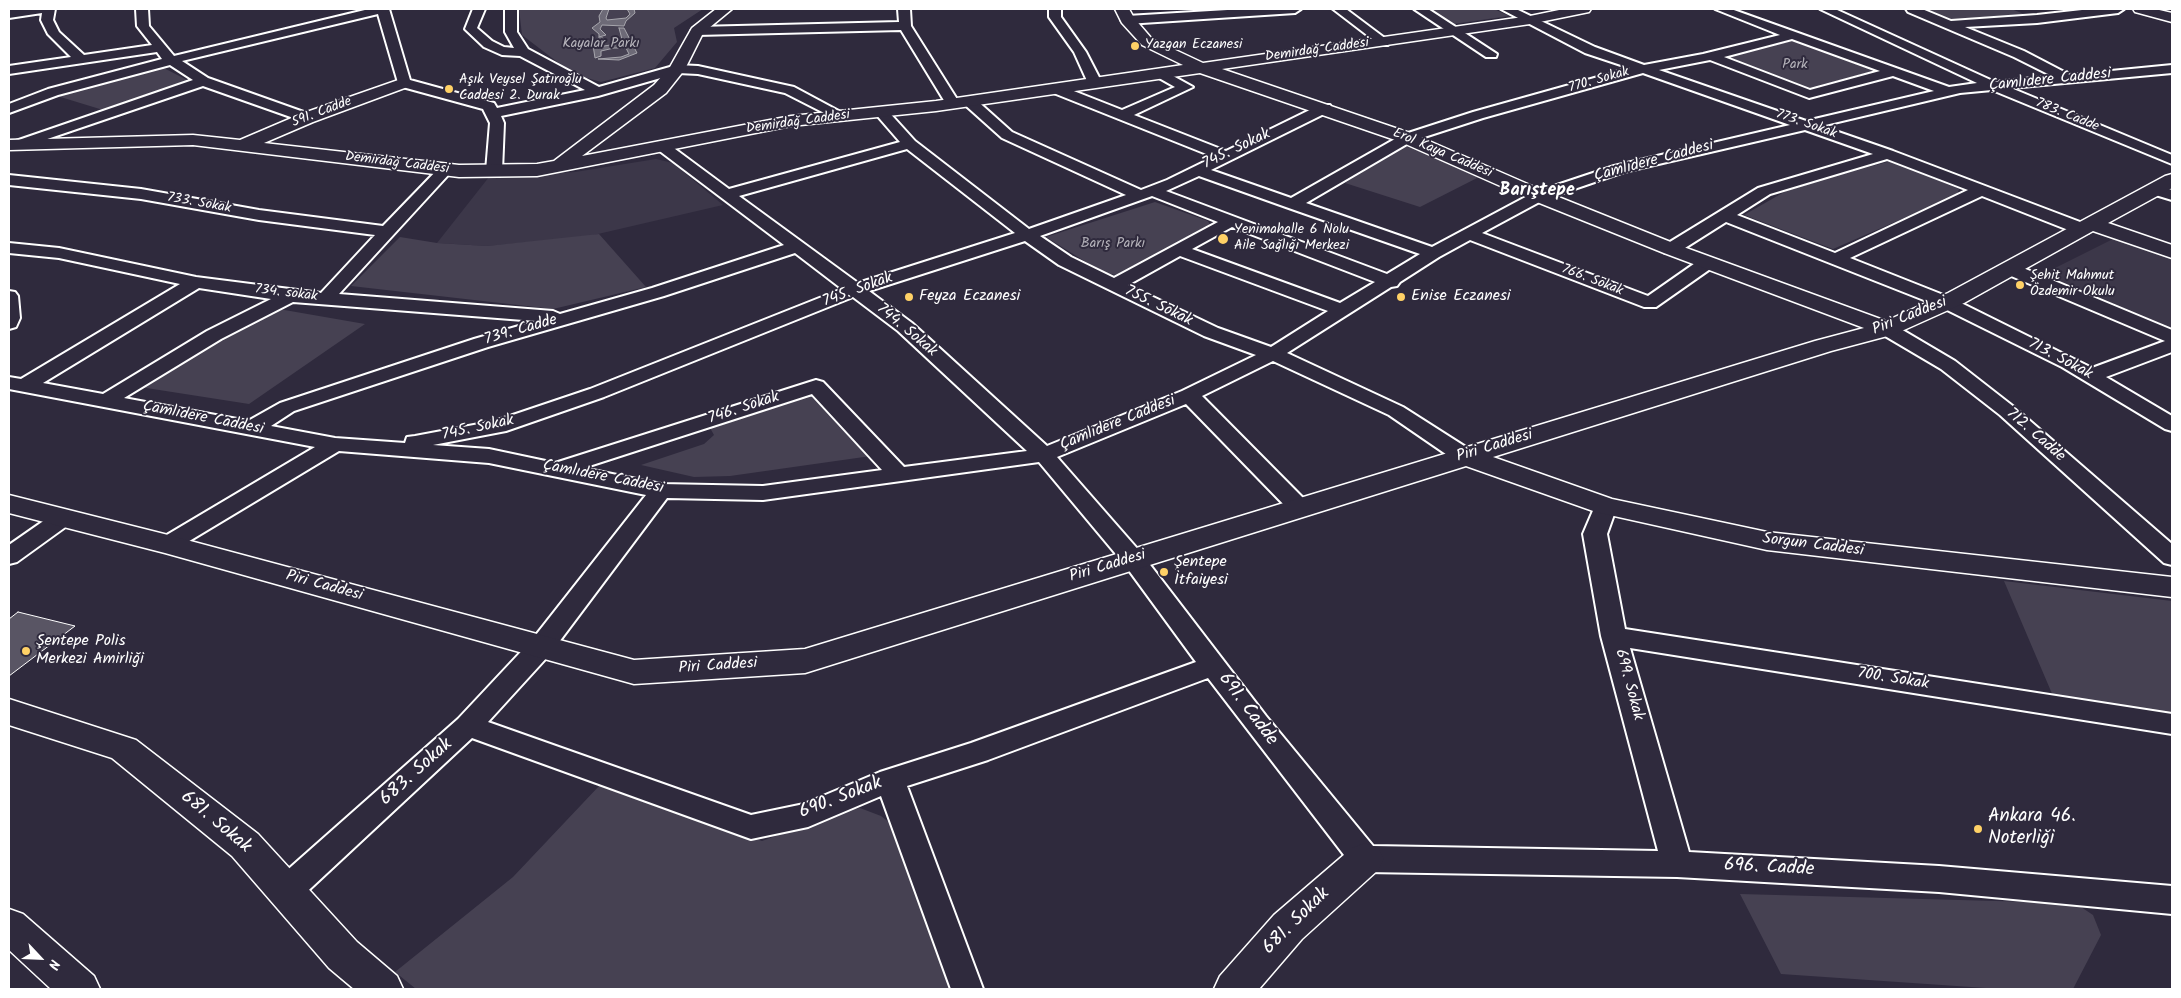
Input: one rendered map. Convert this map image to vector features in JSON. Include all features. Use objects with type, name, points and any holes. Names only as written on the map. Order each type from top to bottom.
[{"type":"street","points":[[9,14],[47,9],[47,20],[54,34],[81,59]]},
{"type":"street","points":[[142,9],[143,26],[160,48],[172,60],[203,81],[307,118]]},
{"type":"street","points":[[9,109],[53,92],[172,60],[383,9],[404,83],[490,106],[497,123],[494,171]]},
{"type":"street","points":[[479,9],[471,29],[488,44],[502,51],[523,52],[598,92]]},
{"type":"street","points":[[510,9],[512,32],[523,52]]},
{"type":"street","points":[[558,166],[660,88],[678,69],[697,31],[725,9]]},
{"type":"street","points":[[904,9],[905,26],[961,102],[1007,135],[1146,193],[1231,221],[1391,282]]},
{"type":"street","points":[[1055,9],[1055,17],[1080,52],[1095,83]]},
{"type":"street","points":[[1124,15],[1295,9]]},
{"type":"street","points":[[1339,9],[1384,42]]},
{"type":"street","points":[[1420,9],[1491,54]]},
{"type":"street","name":"773. Sokak","points":[[1507,9],[1590,50],[1807,124],[1982,190],[2087,227]]},
{"type":"street","name":"Demirdağ Caddesi","points":[[13,145],[193,140],[444,170],[536,170],[791,121],[881,112],[1056,89],[1530,20],[1584,9]]},
{"type":"street","points":[[1721,9],[1949,92]]},
{"type":"street","name":"783. Cadde","points":[[1826,9],[1994,86],[2172,160]]},
{"type":"street","points":[[1912,9],[2019,54],[2068,79]]},
{"type":"street","points":[[1948,24],[2037,19],[2118,9]]},
{"type":"street","points":[[2140,9],[2172,18]]},
{"type":"street","name":"Erol Kaya Caddesi","points":[[1124,15],[1148,42],[1200,68],[1325,108],[1407,138],[1539,196],[1670,249],[1887,329]]},
{"type":"street","points":[[697,31],[905,26]]},
{"type":"street","name":"770. Sokak","points":[[1292,204],[1407,138],[1478,114],[1642,69],[1711,56],[1792,35]]},
{"type":"street","points":[[9,70],[160,48]]},
{"type":"street","points":[[1711,56],[1809,94],[1894,72]]},
{"type":"street","points":[[493,113],[598,92],[678,69],[698,70],[789,90],[841,116]]},
{"type":"street","name":"Çamlıdere Caddesi","points":[[16,384],[335,444],[489,456],[661,491],[763,493],[1044,455],[1189,395],[1273,354],[1344,312],[1433,253],[1539,196],[1619,169],[1949,92],[2172,69]]},
{"type":"street","points":[[1122,115],[1186,87],[1159,74]]},
{"type":"street","points":[[13,145],[203,81]]},
{"type":"street","name":"591. Cadde","points":[[242,146],[307,118],[404,83]]},
{"type":"street","points":[[1056,89],[1225,156]]},
{"type":"street","name":"745. Sokak","points":[[382,448],[499,427],[597,394],[855,290],[1027,235],[1146,193],[1325,108]]},
{"type":"street","name":"755. Sokak","points":[[881,112],[910,144],[1027,235],[1065,261],[1211,332],[1273,354],[1396,411],[1464,456]]},
{"type":"street","points":[[726,194],[910,144]]},
{"type":"street","name":"744. Sokak","points":[[662,146],[905,327],[1044,455],[1134,559]]},
{"type":"street","points":[[1670,249],[1764,190],[1888,154]]},
{"type":"street","points":[[326,298],[444,170]]},
{"type":"street","points":[[1197,170],[1433,253]]},
{"type":"street","name":"733. Sokak","points":[[9,180],[141,194],[259,215],[388,232]]},
{"type":"street","name":"Piri Caddesi","points":[[9,504],[168,544],[634,672],[805,661],[1814,348],[1887,329],[1945,302],[2087,227],[2164,192],[2172,180]]},
{"type":"street","points":[[1835,259],[1982,190]]},
{"type":"street","name":"713. Sokak","points":[[1724,215],[1945,302],[2069,363],[2172,425]]},
{"type":"street","points":[[1114,285],[1231,221]]},
{"type":"street","points":[[2087,227],[2172,252]]},
{"type":"street","name":"766. Sokak","points":[[1470,234],[1650,303],[1707,263]]},
{"type":"street","name":"739. Cadde","points":[[252,428],[287,407],[481,343],[796,247]]},
{"type":"street","name":"734. sokak","points":[[9,248],[59,253],[196,282],[290,296],[567,318]]},
{"type":"street","points":[[1179,250],[1344,312]]},
{"type":"street","points":[[2010,268],[2172,338]]},
{"type":"street","points":[[16,384],[196,282]]},
{"type":"street","points":[[9,296],[11,318],[9,323]]},
{"type":"street","points":[[106,401],[214,335],[290,296]]},
{"type":"street","name":"712. Cadde","points":[[1887,329],[1948,365],[2007,411],[2172,557]]},
{"type":"street","points":[[2090,376],[2172,345]]},
{"type":"street","name":"746. Sokak","points":[[556,470],[816,386],[898,474]]},
{"type":"street","points":[[1189,395],[1299,507]]},
{"type":"street","points":[[168,544],[335,444]]},
{"type":"street","name":"Sorgun Caddesi","points":[[1464,456],[1606,506],[1766,541],[2172,587]]},
{"type":"street","name":"683. Sokak","points":[[286,891],[468,726],[541,647],[661,491]]},
{"type":"street","name":"699. Sokak","points":[[1606,506],[1595,534],[1614,636],[1677,864]]},
{"type":"street","points":[[9,556],[63,518]]},
{"type":"street","name":"691. Cadde","points":[[1134,559],[1214,666],[1364,859]]},
{"type":"street","name":"700. Sokak","points":[[1614,636],[2172,724]]},
{"type":"street","name":"690. Sokak","points":[[468,726],[750,827],[808,815],[890,780],[978,752],[1214,666]]},
{"type":"street","name":"681. Sokak","points":[[9,712],[124,749],[245,846],[343,955],[383,989]]},
{"type":"street","points":[[890,780],[967,989]]},
{"type":"street","name":"696. Cadde","points":[[1364,859],[1677,864],[1939,879],[2172,900]]},
{"type":"street","name":"681. Sokak","points":[[1234,989],[1288,927],[1364,859]]},
{"type":"street","points":[[9,926],[80,989]]},
{"type":"shaded area","points":[[603,9],[609,9],[607,20],[626,18],[630,14],[627,9],[634,9],[635,13],[626,21],[624,26],[602,25],[600,29],[606,35],[599,37],[599,34],[592,28],[600,22],[599,16]]},
{"type":"shaded area","points":[[619,28],[624,28],[637,53],[619,60],[598,59],[621,57],[629,54],[626,48],[614,48],[601,51],[601,56],[595,58],[593,45],[598,38],[603,38],[601,45],[604,46],[623,43]]},
{"type":"shaded area","points":[[656,159],[673,163],[723,205],[585,237],[487,246],[437,243],[489,177],[575,172]]},
{"type":"shaded area","points":[[2113,239],[2172,259],[2172,332],[2039,276]]},
{"type":"green space","name":"Kayalar Parkı","points":[[519,9],[703,9],[674,28],[677,42],[655,68],[601,82],[573,74],[522,35]]},
{"type":"green space","points":[[1428,9],[1494,9],[1509,16],[1454,24]]},
{"type":"green space","points":[[1924,9],[2011,9],[2024,14],[1946,20]]},
{"type":"green space","name":"Park","points":[[1792,41],[1874,71],[1798,91],[1717,59]]},
{"type":"green space","points":[[160,66],[191,82],[103,110],[54,95]]},
{"type":"green space","points":[[1405,146],[1483,175],[1420,207],[1345,183]]},
{"type":"green space","points":[[1891,161],[1959,189],[1957,195],[1833,249],[1744,215],[1793,187]]},
{"type":"green space","name":"Barış Parkı","points":[[1155,202],[1208,221],[1210,225],[1120,275],[1105,274],[1046,237]]},
{"type":"green space","points":[[599,234],[646,287],[553,309],[351,286],[400,237],[437,243],[487,246]]},
{"type":"green space","points":[[273,308],[365,324],[249,404],[140,387]]},
{"type":"green space","points":[[808,386],[871,456],[730,476],[694,477],[641,465],[704,444],[714,435],[705,419]]},
{"type":"green space","points":[[2004,581],[2172,601],[2172,713],[2053,696]]},
{"type":"green space","points":[[600,785],[762,841],[844,811],[860,808],[881,816],[890,823],[951,989],[416,989],[395,972],[513,877]]},
{"type":"green space","points":[[1740,894],[2070,903],[2081,907],[2093,915],[2101,935],[2073,989],[2000,989],[1781,974]]},
{"type":"building","name":"Şentepe Polis Merkezi Amirliği","points":[[18,612],[75,626],[9,676],[9,619]]},
{"type":"place","name":"Yazgan Eczanesi","points":[[1135,46]]},
{"type":"place","name":"Aşık Veysel Şatıroğlu Caddesi 2. Durak","points":[[449,89]]},
{"type":"place","name":"Yenimahalle 6 Nolu Aile Sağlığı Merkezi","points":[[1223,239]]},
{"type":"place","name":"Şehit Mahmut Özdemir Okulu","points":[[2020,285]]},
{"type":"place","name":"Feyza Eczanesi","points":[[909,297]]},
{"type":"place","name":"Enise Eczanesi","points":[[1401,297]]},
{"type":"place","name":"Şentepe İtfaiyesi","points":[[1164,572]]},
{"type":"place","name":"Şentepe Polis Merkezi Amirliği","points":[[26,651]]},
{"type":"place","name":"Ankara 46. Noterliği","points":[[1978,829]]},
{"type":"district","name":"Barıştepe","points":[[1537,192]]}]
